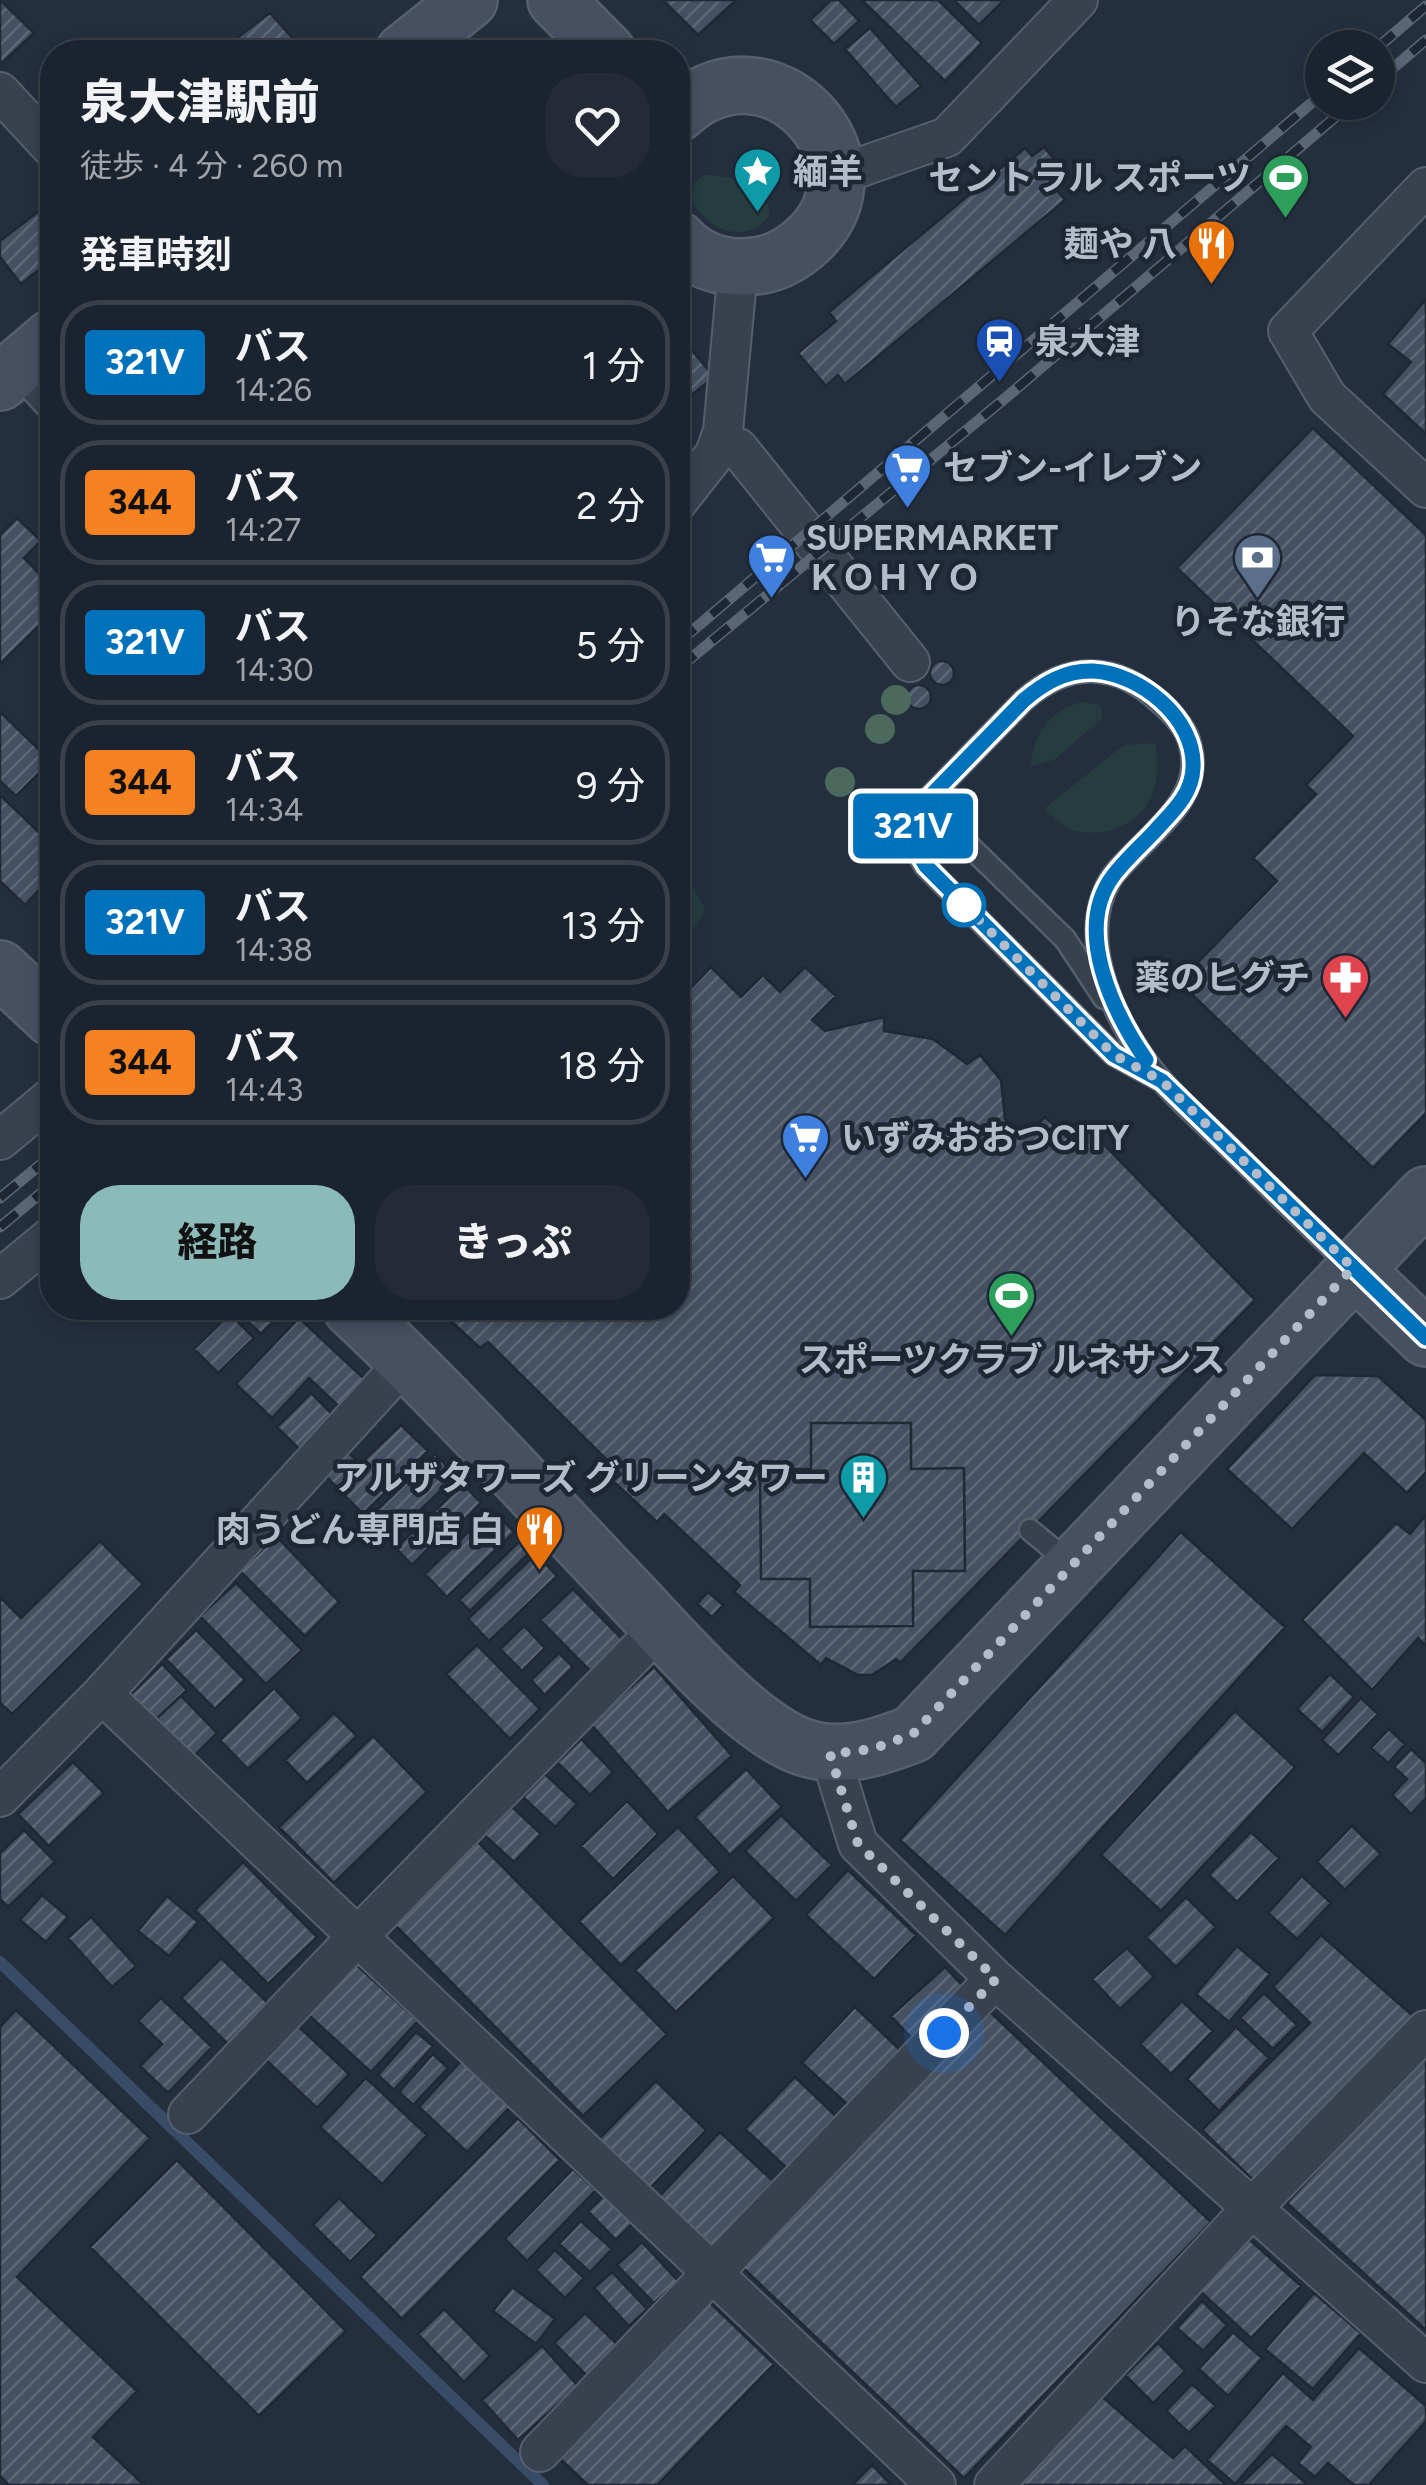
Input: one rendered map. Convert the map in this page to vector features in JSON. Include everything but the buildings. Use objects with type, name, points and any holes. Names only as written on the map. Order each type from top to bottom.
[{"type":"street","points":[[419,40],[468,0]]},
{"type":"street","points":[[556,0],[594,40]]},
{"type":"street","points":[[835,176],[948,138],[1078,0]]},
{"type":"street","points":[[690,102],[717,88],[745,85],[773,90],[798,103],[818,124],[830,148],[835,176],[830,205],[816,232],[795,252],[768,265],[738,268],[710,263],[690,249]]},
{"type":"street","points":[[0,92],[40,135]]},
{"type":"street","points":[[1426,187],[1288,330],[1327,397],[1426,488]]},
{"type":"street","points":[[690,485],[714,454],[723,430],[738,268]]},
{"type":"street","points":[[738,448],[910,662]]},
{"type":"street","points":[[0,970],[40,1007]]},
{"type":"street","points":[[0,1140],[40,1107]]},
{"type":"street","points":[[364,1320],[758,1724],[800,1746],[830,1754],[873,1749],[913,1734],[1426,1195]]},
{"type":"street","points":[[0,1279],[40,1246]]},
{"type":"street","points":[[1353,1268],[1426,1338]]},
{"type":"street","points":[[0,1797],[102,1694],[407,1360]]},
{"type":"street","points":[[188,2114],[357,1936],[661,1628]]},
{"type":"street","points":[[102,1694],[936,2485]]},
{"type":"street","points":[[830,1754],[858,1844],[996,1979],[1426,2363]]},
{"type":"street","points":[[540,2452],[996,1979]]},
{"type":"street","points":[[994,2485],[1253,2207],[1426,2030]]},
{"type":"lane","points":[[1131,1038],[1100,963],[1098,920],[1102,898],[1111,878],[1181,802],[1193,772],[1193,756],[1182,726],[1144,689],[1110,673],[1072,672],[1039,687],[1024,700],[918,809],[912,827],[914,848],[926,866],[1114,1055],[1162,1081]]},
{"type":"lane","points":[[956,834],[1065,939],[1162,1081],[1353,1268]]},
{"type":"lane","points":[[1030,1530],[1072,1566]]},
{"type":"green space","points":[[704,175],[725,177],[756,189],[768,205],[769,216],[749,231],[716,226],[697,210],[691,199],[694,183]]},
{"type":"green space","points":[[1082,702],[1100,705],[1103,718],[1054,760],[1031,766],[1035,744],[1046,725],[1061,711]]},
{"type":"green space","points":[[1155,743],[1154,787],[1149,801],[1131,822],[1101,832],[1081,832],[1066,827],[1044,809],[1124,745]]},
{"type":"green space","points":[[690,885],[704,907],[690,930]]},
{"type":"waterway","points":[[0,1962],[543,2485]]},
{"type":"railway","points":[[1395,33],[1426,6]]},
{"type":"railway","points":[[1395,66],[1426,40]]},
{"type":"railway","points":[[690,633],[1305,108]]},
{"type":"railway","points":[[690,659],[1332,120]]},
{"type":"railway","points":[[0,1198],[40,1165]]},
{"type":"railway","points":[[0,1227],[40,1194]]},
{"type":"bus line","name":"321V","points":[[1146,1060],[1131,1038],[1107,984],[1100,963],[1098,920],[1111,878],[1181,802],[1189,787],[1193,772],[1190,740],[1172,713],[1128,679],[1092,670],[1072,672],[1039,687],[1024,700],[918,809],[912,827],[914,848],[926,866],[1114,1055],[1162,1081],[1426,1338]]},
{"type":"place","name":"緬羊","points":[[758,214]]},
{"type":"place","name":"セントラル スポーツ","points":[[1286,220]]},
{"type":"place","name":"麺や 八","points":[[1212,286]]},
{"type":"place","name":"泉大津","points":[[1000,384]]},
{"type":"place","name":"セブン-イレブン","points":[[908,510]]},
{"type":"place","name":"SUPERMARKET ＫＯＨＹＯ","points":[[771,600]]},
{"type":"place","name":"りそな銀行","points":[[1258,600]]},
{"type":"place","name":"薬のヒグチ","points":[[1345,1020]]},
{"type":"place","name":"いずみおおつCITY","points":[[806,1180]]},
{"type":"place","name":"スポーツクラブ ルネサンス","points":[[1012,1338]]},
{"type":"place","name":"アルザタワーズ グリーンタワー","points":[[863,1520]]},
{"type":"place","name":"肉うどん専門店 白","points":[[539,1572]]},
{"type":"route","points":[[944,2033],[996,1979],[858,1844],[830,1754],[873,1749],[913,1734],[1353,1268],[1162,1081],[1114,1055],[964,905]]}]
